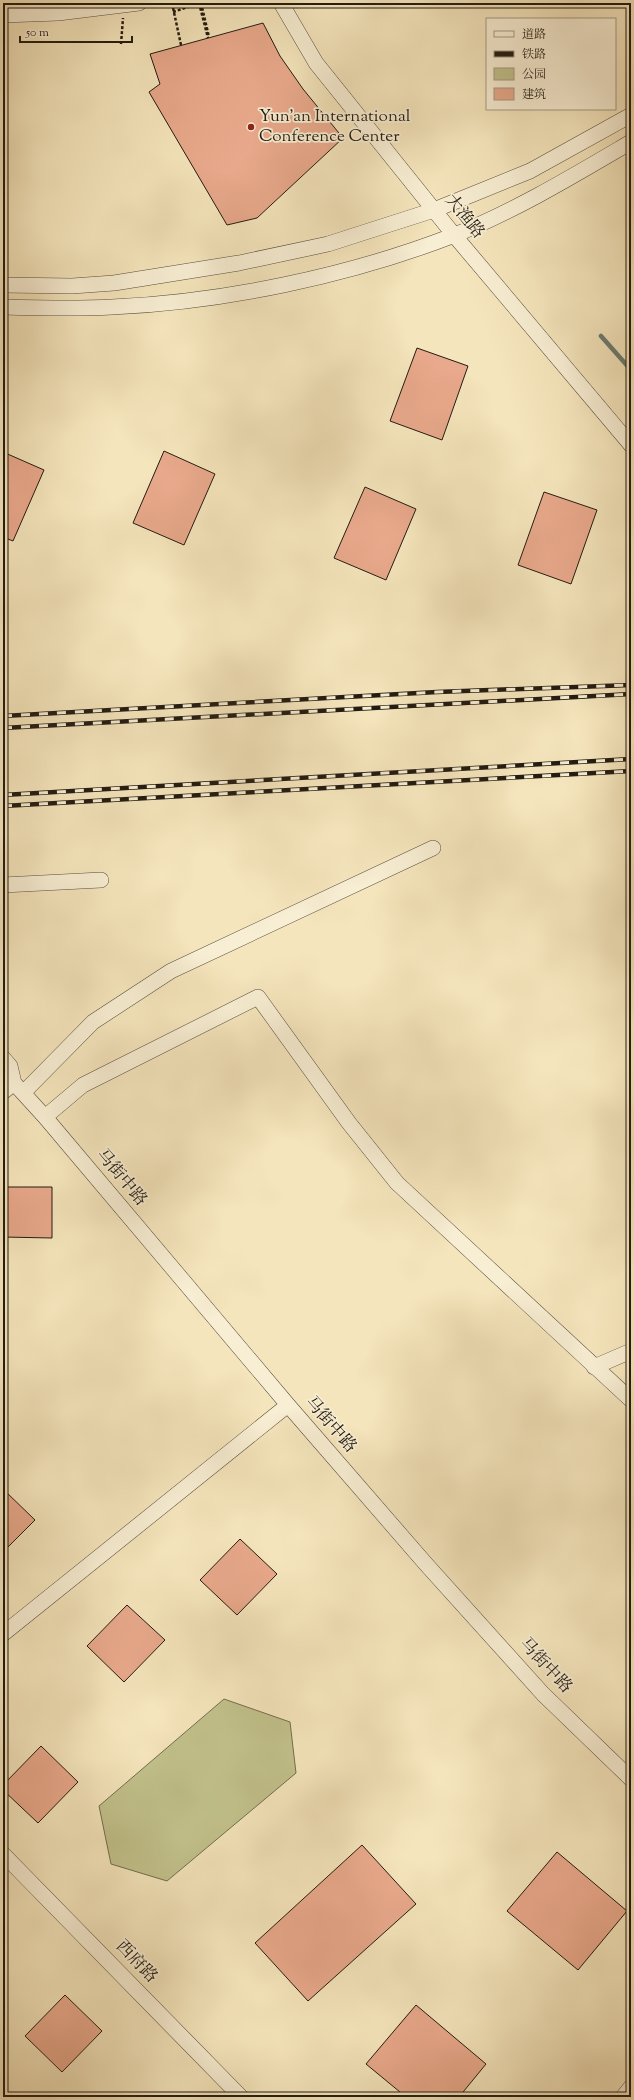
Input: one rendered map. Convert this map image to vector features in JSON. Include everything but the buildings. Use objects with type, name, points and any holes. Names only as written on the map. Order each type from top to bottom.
[{"type":"street","points":[[3,15],[58,12],[124,6],[139,3]]},
{"type":"street","name":"大渔路","points":[[281,3],[316,63],[454,235],[631,444]]},
{"type":"street","points":[[3,285],[72,286],[114,283],[232,264],[328,244],[434,210],[530,171],[631,115]]},
{"type":"street","points":[[3,307],[112,307],[175,302],[236,293],[298,281],[387,259],[454,235],[547,192],[631,142]]},
{"type":"street","points":[[11,1086],[93,1022],[171,971],[433,848]]},
{"type":"street","points":[[3,885],[101,880]]},
{"type":"street","points":[[45,1117],[83,1085],[258,997],[349,1123],[397,1183],[631,1400]]},
{"type":"street","points":[[3,1058],[10,1066],[11,1086]]},
{"type":"street","name":"马街中路","points":[[11,1086],[45,1117],[288,1405],[425,1563],[544,1694],[629,1772]]},
{"type":"street","points":[[594,1367],[631,1351]]},
{"type":"street","points":[[3,1634],[288,1405]]},
{"type":"street","name":"西府路","points":[[3,1854],[241,2097]]},
{"type":"street","points":[[623,2097],[631,2087]]},
{"type":"path","points":[[172,3],[181,45]]},
{"type":"path","points":[[173,12],[200,3],[209,38]]},
{"type":"path","points":[[121,44],[124,6]]},
{"type":"green space","points":[[224,1699],[290,1722],[296,1773],[167,1881],[111,1864],[99,1806]]},
{"type":"waterway","points":[[601,336],[631,370]]},
{"type":"railway","points":[[3,716],[437,692],[631,685]]},
{"type":"railway","points":[[3,728],[631,694]]},
{"type":"railway","points":[[3,795],[631,759]]},
{"type":"railway","points":[[3,806],[631,771]]},
{"type":"place","name":"Yun'an International Conference Center","points":[[251,127]]}]
